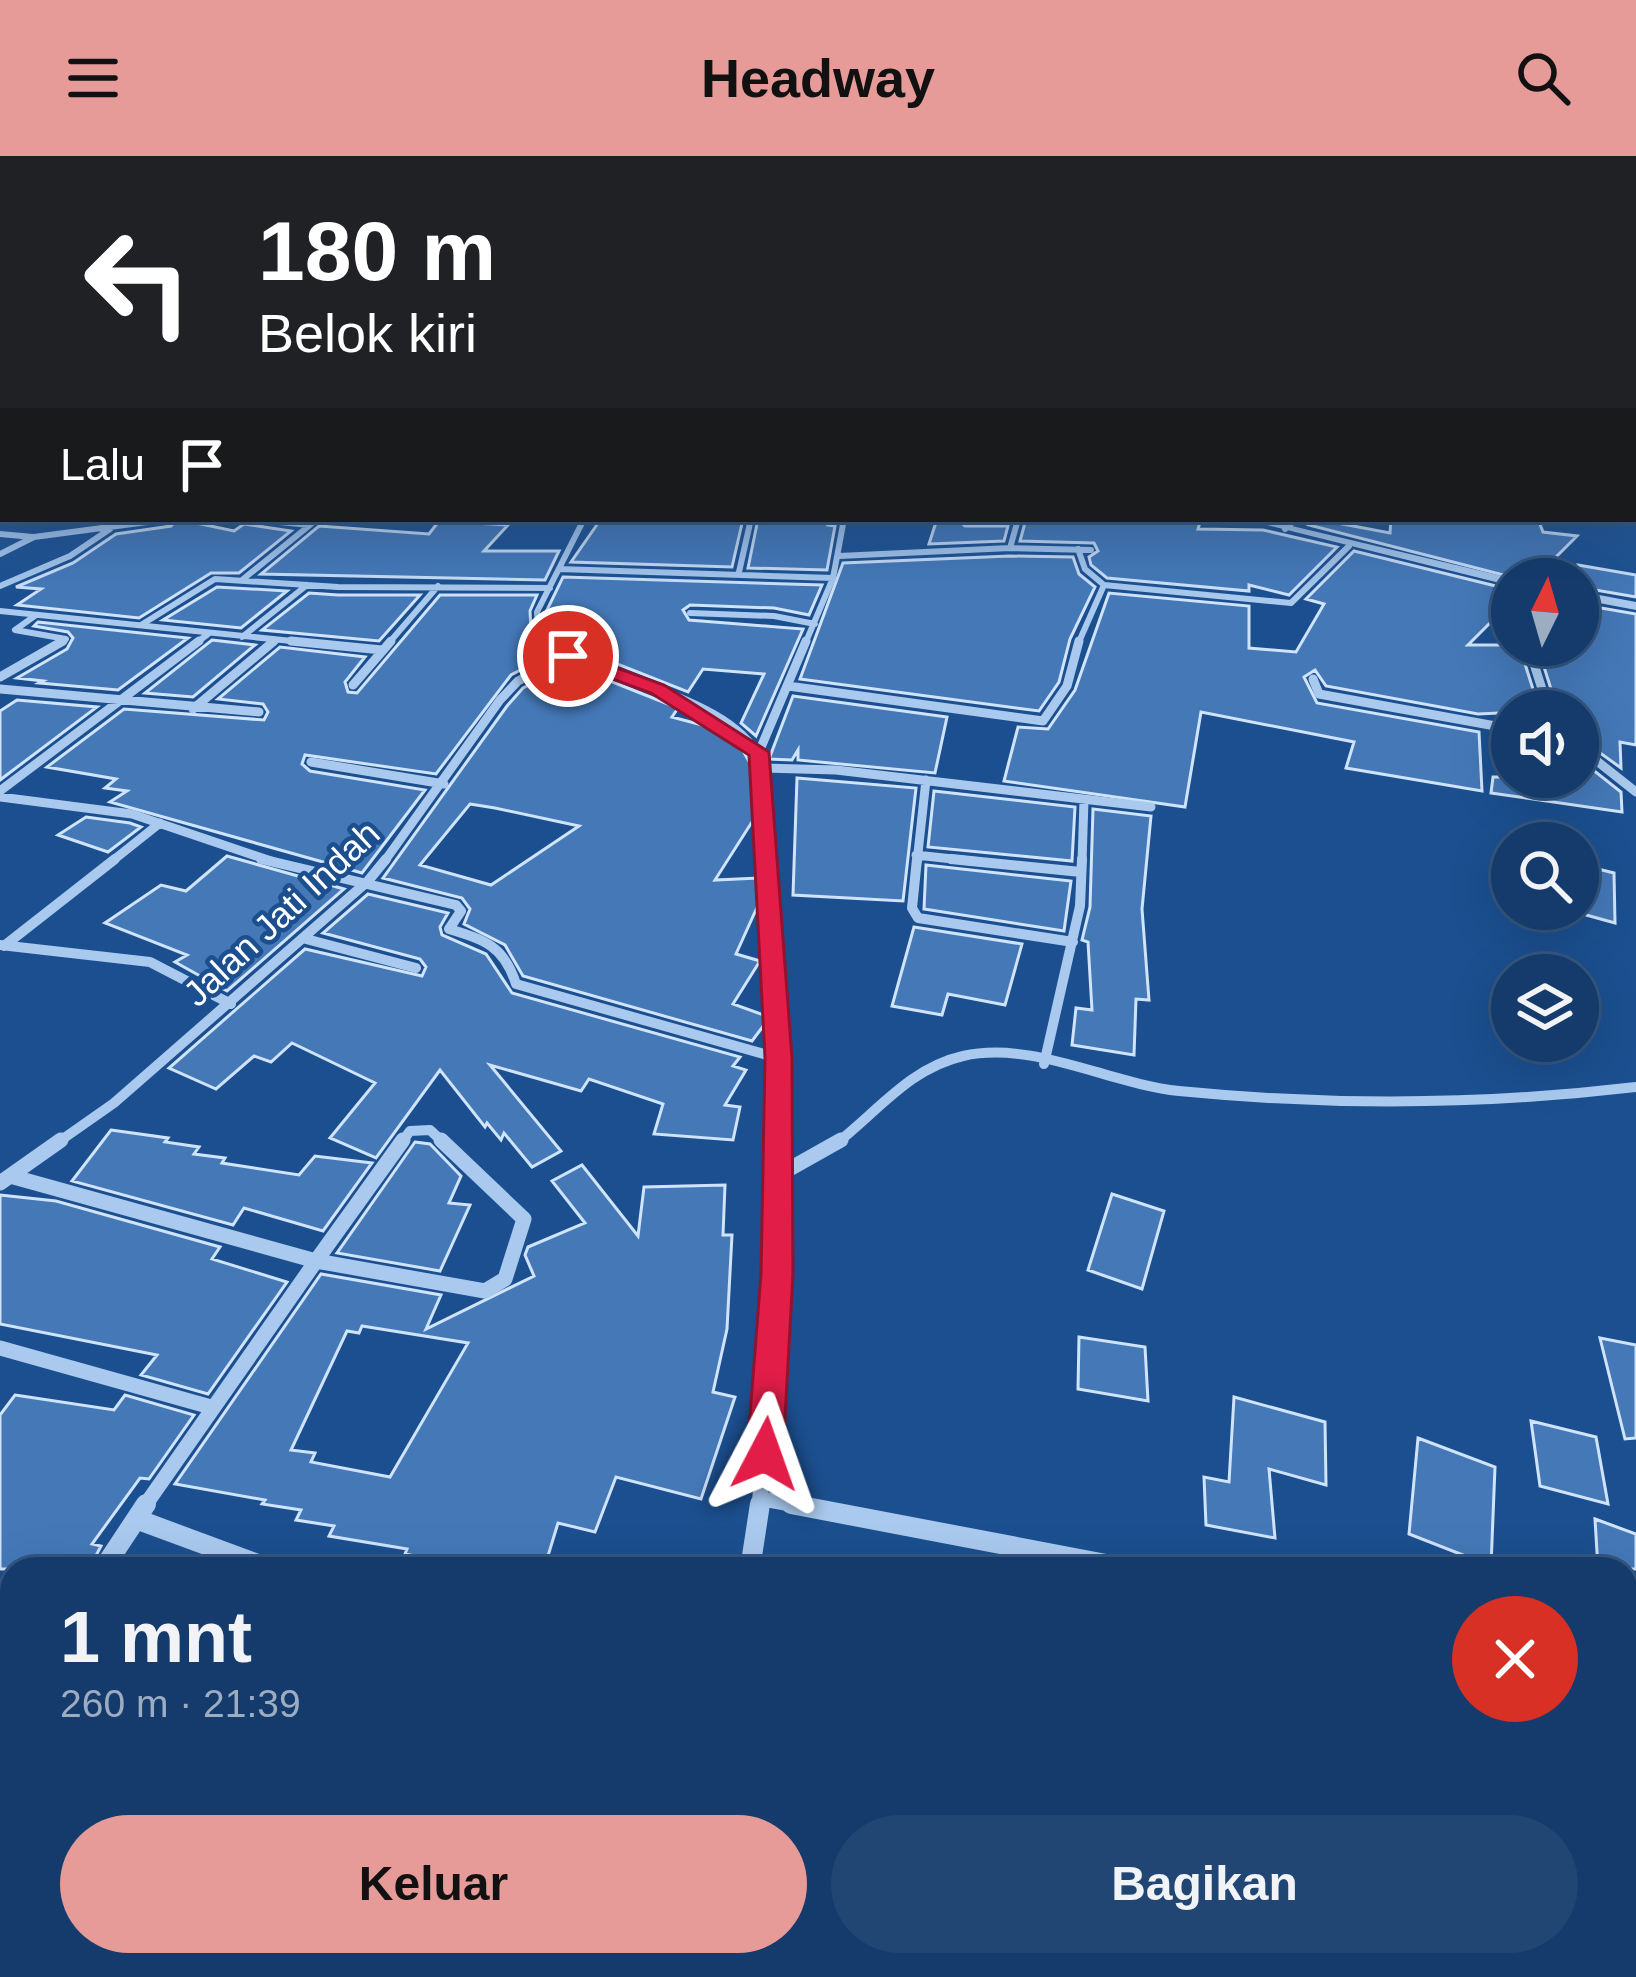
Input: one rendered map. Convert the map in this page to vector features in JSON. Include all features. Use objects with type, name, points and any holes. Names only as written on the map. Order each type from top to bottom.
[{"type":"street","points":[[0,533],[34,537],[150,522]]},
{"type":"street","points":[[242,580],[313,522]]},
{"type":"street","points":[[583,522],[537,612],[538,628],[549,644],[568,656],[658,689],[759,752]]},
{"type":"street","points":[[739,572],[750,522]]},
{"type":"street","points":[[753,1557],[762,1499],[777,1274],[778,1058],[759,752],[833,578],[844,522]]},
{"type":"street","points":[[1010,548],[1018,522]]},
{"type":"street","points":[[1289,522],[1349,546],[1491,577]]},
{"type":"street","points":[[0,586],[70,556],[111,528]]},
{"type":"street","points":[[0,554],[34,537]]},
{"type":"street","points":[[1104,585],[1291,603],[1349,546]]},
{"type":"street","points":[[839,556],[1010,548],[1091,550]]},
{"type":"street","points":[[788,686],[1043,722],[1060,700],[1080,655],[1086,617],[1104,585],[1103,579],[1085,569],[1078,549]]},
{"type":"street","points":[[560,568],[833,578]]},
{"type":"street","points":[[141,625],[214,579],[550,588]]},
{"type":"street","points":[[242,637],[308,585]]},
{"type":"street","points":[[353,685],[438,586]]},
{"type":"street","points":[[1599,599],[1636,607]]},
{"type":"street","points":[[0,611],[382,650]]},
{"type":"street","points":[[690,614],[774,616],[815,624]]},
{"type":"street","points":[[0,677],[66,639],[15,630],[36,615]]},
{"type":"street","points":[[0,794],[209,634]]},
{"type":"street","points":[[193,709],[275,640]]},
{"type":"street","name":"Jalan Jati Indah","points":[[5,1179],[114,1103],[306,939],[368,881],[444,784],[500,700],[518,681],[568,656]]},
{"type":"street","points":[[1313,679],[1318,694],[1491,725]]},
{"type":"street","points":[[0,689],[259,712]]},
{"type":"street","points":[[311,762],[444,784]]},
{"type":"street","points":[[1599,762],[1636,791]]},
{"type":"street","points":[[763,768],[1151,806]]},
{"type":"street","points":[[926,781],[912,908],[918,918],[1073,941]]},
{"type":"street","points":[[0,794],[102,808],[160,823],[238,854],[456,905],[461,911],[449,929],[496,944],[508,954],[516,984],[778,1058]]},
{"type":"street","points":[[1044,1064],[1073,941],[1084,800]]},
{"type":"street","points":[[2,946],[160,823]]},
{"type":"street","points":[[916,855],[1081,872]]},
{"type":"street","points":[[306,939],[416,968]]},
{"type":"street","points":[[2,946],[150,962],[230,1004]]},
{"type":"street","points":[[777,1176],[825,1152],[883,1098],[941,1062],[972,1053],[1165,1089],[1310,1102],[1544,1100],[1636,1087]]},
{"type":"street","points":[[5,1179],[318,1262],[485,1292],[505,1280],[524,1219],[430,1130],[403,1137],[318,1262],[211,1407],[111,1557]]},
{"type":"street","points":[[0,1348],[211,1407]]},
{"type":"street","points":[[762,1499],[1069,1557]]},
{"type":"street","points":[[136,1519],[239,1557]]},
{"type":"building","points":[[191,522],[234,531],[244,524],[291,531],[239,573],[211,573],[139,618],[17,605],[41,589],[16,587],[73,563],[116,534]]},
{"type":"building","points":[[438,522],[508,525],[484,551],[559,551],[545,580],[261,574],[319,526],[429,534]]},
{"type":"building","points":[[599,522],[742,522],[732,567],[571,562]]},
{"type":"building","points":[[757,522],[829,522],[835,526],[827,570],[748,568]]},
{"type":"building","points":[[936,522],[1008,526],[1004,541],[929,544]]},
{"type":"building","points":[[1025,522],[1200,522],[1198,529],[1263,530],[1337,547],[1289,595],[1249,585],[1249,591],[1107,578],[1091,565],[1089,557],[1098,551],[1094,543],[1020,541]]},
{"type":"building","points":[[1332,522],[1390,533],[1391,522],[1539,522],[1543,532],[1577,536],[1555,558],[1491,558],[1491,572],[1309,525]]},
{"type":"building","points":[[1354,551],[1491,585],[1491,622],[1468,645],[1491,645],[1491,666],[1526,666],[1533,690],[1491,690],[1491,713],[1326,686],[1315,670],[1304,677],[1317,703],[1479,732],[1482,791],[1346,768],[1354,742],[1201,712],[1185,807],[1004,781],[1018,727],[1048,729],[1075,690],[1109,593],[1249,606],[1249,648],[1296,652],[1324,604],[1306,599]]},
{"type":"building","points":[[1073,557],[1079,574],[1095,587],[1070,639],[1059,682],[1039,711],[800,679],[843,563]]},
{"type":"building","points":[[1599,569],[1636,575],[1636,597],[1599,591]]},
{"type":"building","points":[[563,577],[822,585],[809,615],[774,608],[690,605],[683,610],[689,620],[803,629],[756,736],[741,723],[764,674],[703,669],[688,692],[574,647],[545,625],[545,614]]},
{"type":"building","points":[[217,587],[287,591],[241,628],[163,620]]},
{"type":"building","points":[[309,593],[420,595],[379,641],[262,630]]},
{"type":"building","points":[[440,595],[537,595],[530,611],[531,630],[551,654],[511,675],[436,774],[305,755],[302,764],[310,771],[425,790],[362,873],[110,802],[127,791],[105,788],[116,779],[47,767],[124,709],[264,720],[268,712],[263,704],[218,699],[280,647],[365,657],[345,682],[348,692],[357,693]]},
{"type":"building","points":[[1599,608],[1636,614],[1636,745],[1620,742],[1621,768],[1599,752],[1599,690],[1551,690],[1544,666],[1599,666]]},
{"type":"building","points":[[38,622],[188,638],[118,690],[39,683],[43,681],[17,678],[67,649],[73,638],[68,632],[34,626]]},
{"type":"building","points":[[212,640],[255,645],[193,697],[145,693]]},
{"type":"building","points":[[570,665],[678,708],[672,717],[721,730],[742,749],[754,770],[759,811],[715,880],[758,878],[759,903],[736,954],[760,961],[733,1004],[764,1015],[764,1025],[752,1041],[523,976],[505,945],[464,924],[470,909],[462,898],[383,878],[523,688]],"holes":[[[470,804],[579,826],[491,885],[420,865]]]},
{"type":"building","points":[[793,696],[947,717],[935,773],[798,760],[798,750],[792,760],[769,759]]},
{"type":"building","points":[[17,700],[97,707],[0,780],[0,711]]},
{"type":"building","points":[[1599,775],[1621,792],[1622,812],[1525,798],[1599,798]]},
{"type":"building","points":[[797,778],[916,788],[903,901],[793,895]]},
{"type":"building","points":[[934,791],[1075,807],[1072,861],[928,847]]},
{"type":"building","points":[[1093,809],[1151,816],[1142,909],[1149,1000],[1136,999],[1134,1055],[1072,1045],[1076,1008],[1092,1010],[1088,942],[1082,940],[1090,907]]},
{"type":"building","points":[[86,817],[141,827],[108,852],[58,835]]},
{"type":"building","points":[[227,856],[344,889],[227,991],[175,962],[187,955],[105,923],[161,885],[186,891]]},
{"type":"building","points":[[926,865],[1071,881],[1064,931],[924,909]]},
{"type":"building","points":[[1599,869],[1614,873],[1615,923],[1599,919]]},
{"type":"building","points":[[368,894],[448,913],[440,927],[442,935],[486,954],[512,993],[740,1057],[733,1066],[746,1070],[725,1105],[740,1107],[733,1140],[654,1134],[663,1104],[589,1079],[581,1091],[490,1065],[561,1151],[532,1167],[504,1133],[501,1140],[487,1123],[485,1127],[440,1070],[376,1158],[330,1138],[375,1083],[292,1043],[271,1062],[254,1056],[216,1089],[169,1068],[305,949],[422,976],[426,967],[420,959],[323,933]]},
{"type":"building","points":[[914,927],[1022,944],[1005,1005],[948,994],[942,1015],[892,1006]]},
{"type":"building","points":[[111,1130],[199,1147],[194,1154],[225,1158],[222,1163],[299,1175],[315,1156],[372,1163],[323,1231],[244,1208],[233,1225],[72,1181]]},
{"type":"building","points":[[415,1142],[430,1144],[461,1176],[449,1203],[470,1205],[440,1271],[337,1253]]},
{"type":"building","points":[[582,1165],[638,1236],[644,1187],[725,1185],[723,1235],[732,1235],[727,1329],[713,1392],[735,1397],[701,1499],[616,1477],[595,1532],[558,1523],[548,1557],[420,1557],[405,1554],[407,1549],[329,1536],[334,1526],[296,1520],[301,1510],[175,1484],[321,1274],[441,1295],[426,1329],[534,1276],[525,1255],[528,1247],[585,1223],[552,1181]],"holes":[[[362,1326],[468,1343],[390,1477],[311,1462],[315,1453],[291,1450],[347,1331],[359,1333]]]},
{"type":"building","points":[[1112,1194],[1164,1211],[1142,1289],[1088,1270]]},
{"type":"building","points":[[0,1195],[56,1201],[220,1247],[212,1259],[287,1282],[208,1394],[141,1375],[157,1355],[0,1324]]},
{"type":"building","points":[[1079,1337],[1145,1347],[1148,1401],[1078,1389]]},
{"type":"building","points":[[1600,1338],[1636,1345],[1636,1438],[1625,1439]]},
{"type":"building","points":[[15,1395],[114,1410],[125,1395],[194,1415],[149,1479],[140,1478],[92,1544],[101,1546],[95,1557],[0,1557],[0,1415]]},
{"type":"building","points":[[1234,1397],[1325,1422],[1326,1485],[1269,1469],[1275,1538],[1206,1525],[1204,1477],[1229,1482]]},
{"type":"building","points":[[1531,1421],[1596,1437],[1608,1504],[1540,1486]]},
{"type":"building","points":[[1418,1438],[1495,1467],[1491,1557],[1468,1557],[1409,1534]]},
{"type":"building","points":[[1595,1519],[1636,1534],[1636,1557],[1597,1557]]},
{"type":"route","points":[[568,656],[636,679],[710,717],[759,752],[763,768],[778,1058],[777,1274],[765,1454]]}]
